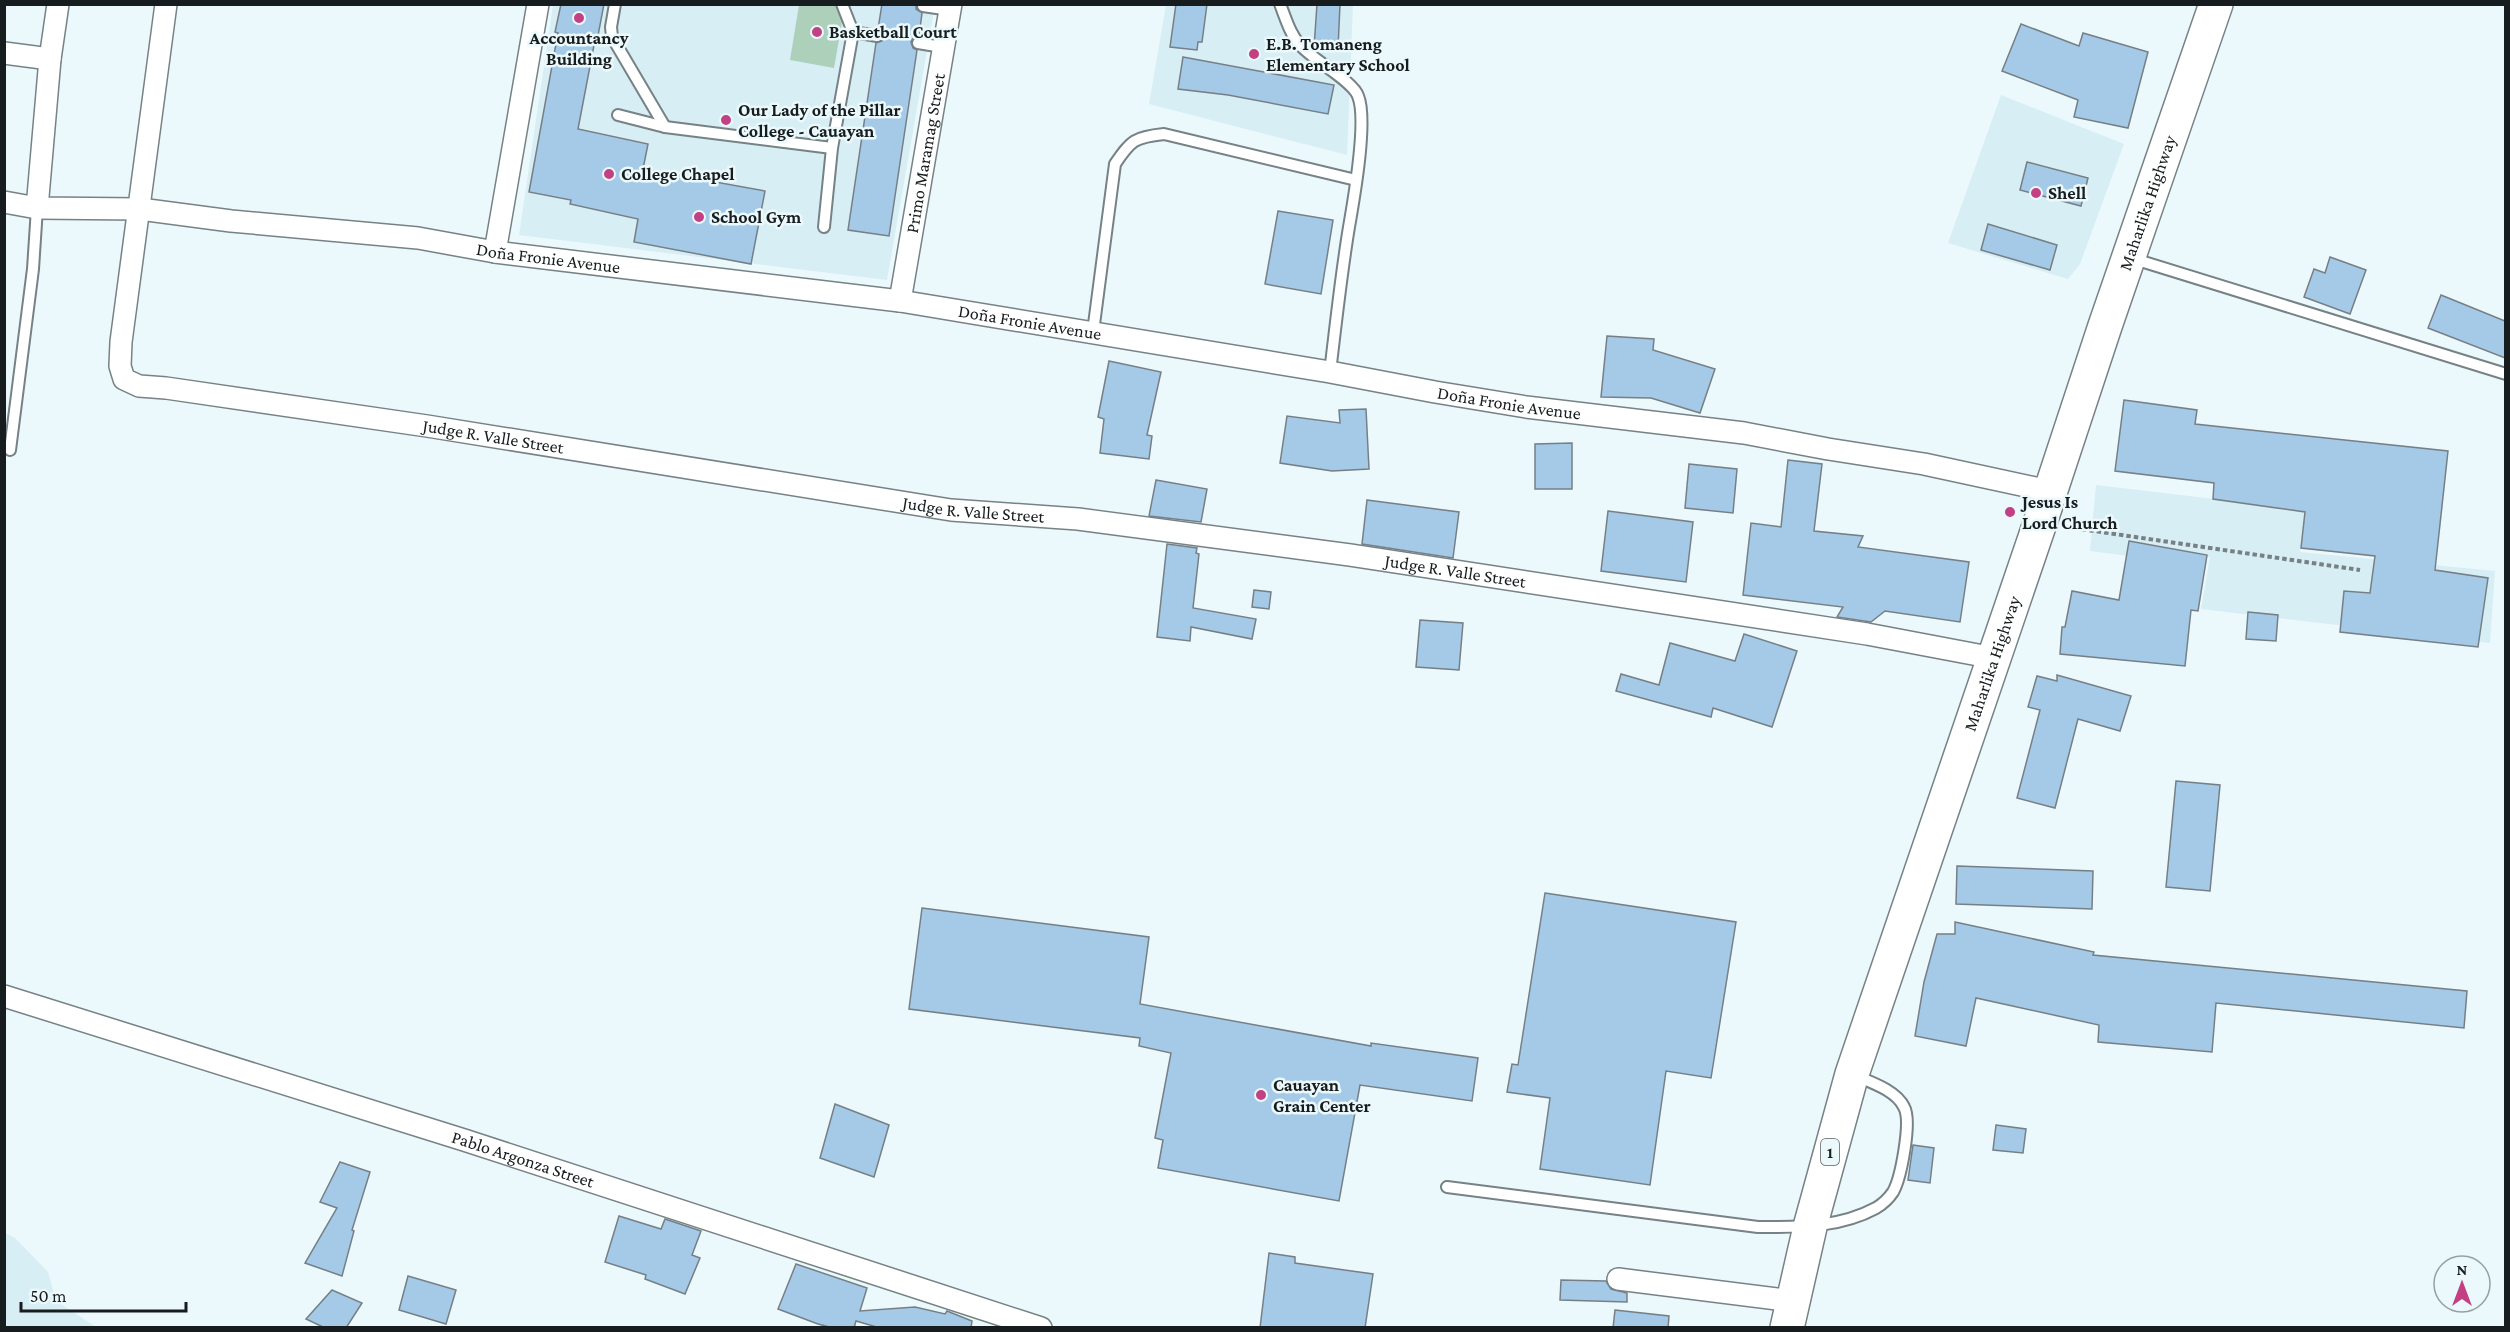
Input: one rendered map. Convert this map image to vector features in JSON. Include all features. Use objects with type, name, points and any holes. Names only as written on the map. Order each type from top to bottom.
[{"type":"highway","name":"Maharlika Highway","points":[[1790,1314],[1810,1227],[1852,1074],[2216,4]]},
{"type":"street","points":[[37,208],[50,59],[58,4]]},
{"type":"street","name":"Judge R. Valle Street","points":[[166,4],[121,342],[120,366],[124,379],[139,386],[427,426],[951,510],[1078,519],[1350,555],[1867,634],[1994,658]]},
{"type":"street","points":[[495,252],[538,4]]},
{"type":"street","name":"Primo Maramag Street","points":[[900,301],[950,7]]},
{"type":"street","points":[[4,53],[50,59]]},
{"type":"street","name":"Doña Fronie Avenue","points":[[4,202],[37,208],[140,209],[231,221],[418,238],[495,252],[900,301],[1526,407],[1744,433],[1924,464],[2049,491]]},
{"type":"street","name":"Pablo Argonza Street","points":[[4,996],[475,1144],[1041,1328]]},
{"type":"street","points":[[1618,1279],[1790,1314]]},
{"type":"lane","points":[[615,4],[611,27],[612,37],[664,127]]},
{"type":"lane","points":[[824,227],[832,148],[853,32],[842,4]]},
{"type":"lane","points":[[1280,4],[1291,32],[1300,45],[1330,72],[1346,80],[1358,93],[1362,112],[1356,180],[1330,372]]},
{"type":"lane","points":[[923,6],[950,7]]},
{"type":"lane","points":[[853,32],[877,36]]},
{"type":"lane","points":[[918,42],[942,46]]},
{"type":"lane","points":[[618,115],[664,127],[832,148]]},
{"type":"lane","points":[[1093,332],[1115,164],[1129,143],[1141,136],[1164,134],[1356,180]]},
{"type":"lane","points":[[10,450],[33,269],[37,208]]},
{"type":"lane","points":[[2129,257],[2505,374]]},
{"type":"lane","points":[[1447,1187],[1758,1227],[1810,1227],[1851,1219],[1878,1207],[1893,1193],[1899,1175],[1908,1121],[1904,1107],[1895,1095],[1852,1074]]},
{"type":"path","points":[[2040,523],[2360,570]]},
{"type":"shaded area","name":"Our Lady of the Pillar College - Cauayan","points":[[553,5],[935,5],[887,280],[519,235]]},
{"type":"shaded area","name":"E.B. Tomaneng Elementary School","points":[[1166,5],[1353,5],[1347,155],[1149,104]]},
{"type":"shaded area","name":"Shell","points":[[2001,95],[2124,144],[2080,264],[2068,279],[1948,243]]},
{"type":"shaded area","points":[[2096,485],[2306,510],[2300,552],[2495,571],[2490,643],[2201,609],[2210,557],[2130,546],[2129,556],[2090,551]]},
{"type":"shaded area","points":[[5,1233],[15,1238],[48,1272],[56,1301],[96,1327],[5,1327]]},
{"type":"green space","name":"Basketball Court","points":[[799,5],[845,5],[834,68],[790,60]]},
{"type":"building","points":[[561,4],[604,4],[578,129],[648,144],[643,169],[765,191],[751,264],[634,242],[638,219],[570,204],[571,200],[529,192],[558,33],[555,32]]},
{"type":"building","points":[[882,4],[916,4],[916,9],[922,13],[919,36],[913,38],[911,42],[913,48],[917,50],[889,236],[848,230],[876,43],[882,41],[884,37],[882,31],[878,29]]},
{"type":"building","points":[[1176,4],[1207,4],[1202,42],[1198,42],[1197,50],[1170,47]]},
{"type":"building","points":[[1317,4],[1340,4],[1338,49],[1314,48]]},
{"type":"building","points":[[2021,24],[2079,46],[2083,33],[2148,52],[2128,128],[2074,117],[2078,100],[2002,71]]},
{"type":"building","points":[[1183,57],[1334,85],[1328,114],[1228,95],[1178,89]]},
{"type":"building","points":[[2027,162],[2088,178],[2081,206],[2020,190]]},
{"type":"building","points":[[1278,211],[1333,220],[1321,294],[1265,284]]},
{"type":"building","points":[[1988,224],[2057,245],[2050,270],[1981,250]]},
{"type":"building","points":[[2330,257],[2366,270],[2350,314],[2304,297],[2314,269],[2325,273]]},
{"type":"building","points":[[2441,295],[2505,321],[2505,358],[2428,328]]},
{"type":"building","points":[[1607,336],[1654,339],[1653,350],[1715,369],[1700,413],[1651,398],[1601,397]]},
{"type":"building","points":[[1109,361],[1161,372],[1147,435],[1152,436],[1149,459],[1100,453],[1104,419],[1098,417]]},
{"type":"building","points":[[2124,400],[2197,410],[2195,424],[2448,451],[2435,570],[2488,578],[2478,647],[2340,632],[2344,591],[2370,593],[2375,556],[2301,548],[2305,512],[2213,499],[2214,483],[2115,471]]},
{"type":"building","points":[[1366,409],[1369,469],[1332,471],[1280,463],[1287,416],[1340,423],[1339,410]]},
{"type":"building","points":[[1572,443],[1572,489],[1535,489],[1535,444]]},
{"type":"building","points":[[1788,460],[1822,464],[1814,531],[1863,536],[1858,547],[1969,562],[1960,622],[1885,611],[1871,622],[1837,617],[1843,607],[1743,595],[1751,523],[1781,527]]},
{"type":"building","points":[[1689,464],[1737,469],[1733,513],[1685,508]]},
{"type":"building","points":[[1156,480],[1207,489],[1201,522],[1149,516]]},
{"type":"building","points":[[1367,500],[1459,512],[1453,558],[1362,544]]},
{"type":"building","points":[[1608,511],[1693,522],[1686,582],[1601,571]]},
{"type":"building","points":[[2129,541],[2207,555],[2198,611],[2191,610],[2185,666],[2060,654],[2062,627],[2065,627],[2072,591],[2119,600]]},
{"type":"building","points":[[1167,544],[1197,548],[1196,553],[1199,554],[1193,608],[1256,619],[1252,639],[1191,627],[1190,641],[1157,637]]},
{"type":"building","points":[[1254,590],[1271,592],[1269,609],[1252,607]]},
{"type":"building","points":[[2248,612],[2278,615],[2276,641],[2246,639]]},
{"type":"building","points":[[1420,620],[1463,623],[1459,670],[1416,667]]},
{"type":"building","points":[[1744,634],[1797,651],[1772,727],[1713,708],[1711,717],[1616,691],[1621,674],[1659,685],[1670,643],[1735,661]]},
{"type":"building","points":[[2057,675],[2131,696],[2120,731],[2078,719],[2055,808],[2017,798],[2040,710],[2028,707],[2037,676],[2057,681]]},
{"type":"building","points":[[2176,781],[2220,785],[2210,891],[2166,887]]},
{"type":"building","points":[[1957,866],[2093,871],[2092,909],[1956,904]]},
{"type":"building","points":[[1545,893],[1736,922],[1711,1078],[1666,1071],[1650,1185],[1540,1169],[1550,1098],[1507,1092],[1512,1064],[1518,1065]]},
{"type":"building","points":[[922,908],[1149,937],[1140,1004],[1371,1046],[1371,1043],[1478,1058],[1472,1101],[1360,1085],[1339,1201],[1158,1168],[1163,1140],[1155,1138],[1171,1053],[1139,1046],[1140,1038],[909,1009]]},
{"type":"building","points":[[1955,922],[2094,952],[2093,955],[2467,991],[2464,1028],[2216,1003],[2212,1052],[2098,1042],[2099,1025],[1976,998],[1966,1046],[1915,1036],[1924,982],[1937,934],[1955,934]]},
{"type":"building","points":[[835,1104],[889,1125],[874,1177],[820,1158]]},
{"type":"building","points":[[1996,1125],[2026,1129],[2023,1153],[1993,1150]]},
{"type":"building","points":[[1913,1145],[1934,1148],[1930,1183],[1908,1180]]},
{"type":"building","points":[[340,1162],[370,1172],[352,1230],[354,1231],[342,1276],[305,1263],[337,1208],[320,1202]]},
{"type":"building","points":[[619,1216],[661,1229],[665,1219],[701,1231],[692,1255],[700,1258],[685,1294],[645,1279],[646,1275],[605,1262]]},
{"type":"building","points":[[1269,1253],[1295,1257],[1295,1263],[1373,1274],[1365,1328],[1260,1328]]},
{"type":"building","points":[[796,1264],[867,1288],[860,1311],[915,1307],[945,1314],[947,1311],[972,1321],[971,1328],[880,1328],[856,1321],[854,1328],[833,1328],[818,1324],[778,1309]]},
{"type":"building","points":[[408,1276],[456,1290],[446,1324],[399,1310]]},
{"type":"building","points":[[1561,1280],[1606,1281],[1611,1289],[1627,1293],[1627,1302],[1560,1300]]},
{"type":"building","points":[[332,1290],[362,1303],[346,1328],[325,1328],[306,1319]]},
{"type":"building","points":[[1615,1310],[1669,1316],[1668,1328],[1613,1328]]},
{"type":"place","name":"Accountancy Building","points":[[579,18]]},
{"type":"place","name":"Basketball Court","points":[[817,32]]},
{"type":"place","name":"E.B. Tomaneng Elementary School","points":[[1254,54]]},
{"type":"place","name":"Our Lady of the Pillar College - Cauayan","points":[[726,120]]},
{"type":"place","name":"College Chapel","points":[[609,174]]},
{"type":"place","name":"Shell","points":[[2036,193]]},
{"type":"place","name":"School Gym","points":[[699,217]]},
{"type":"place","name":"Jesus Is Lord Church","points":[[2010,512]]},
{"type":"place","name":"Cauayan Grain Center","points":[[1261,1095]]}]
